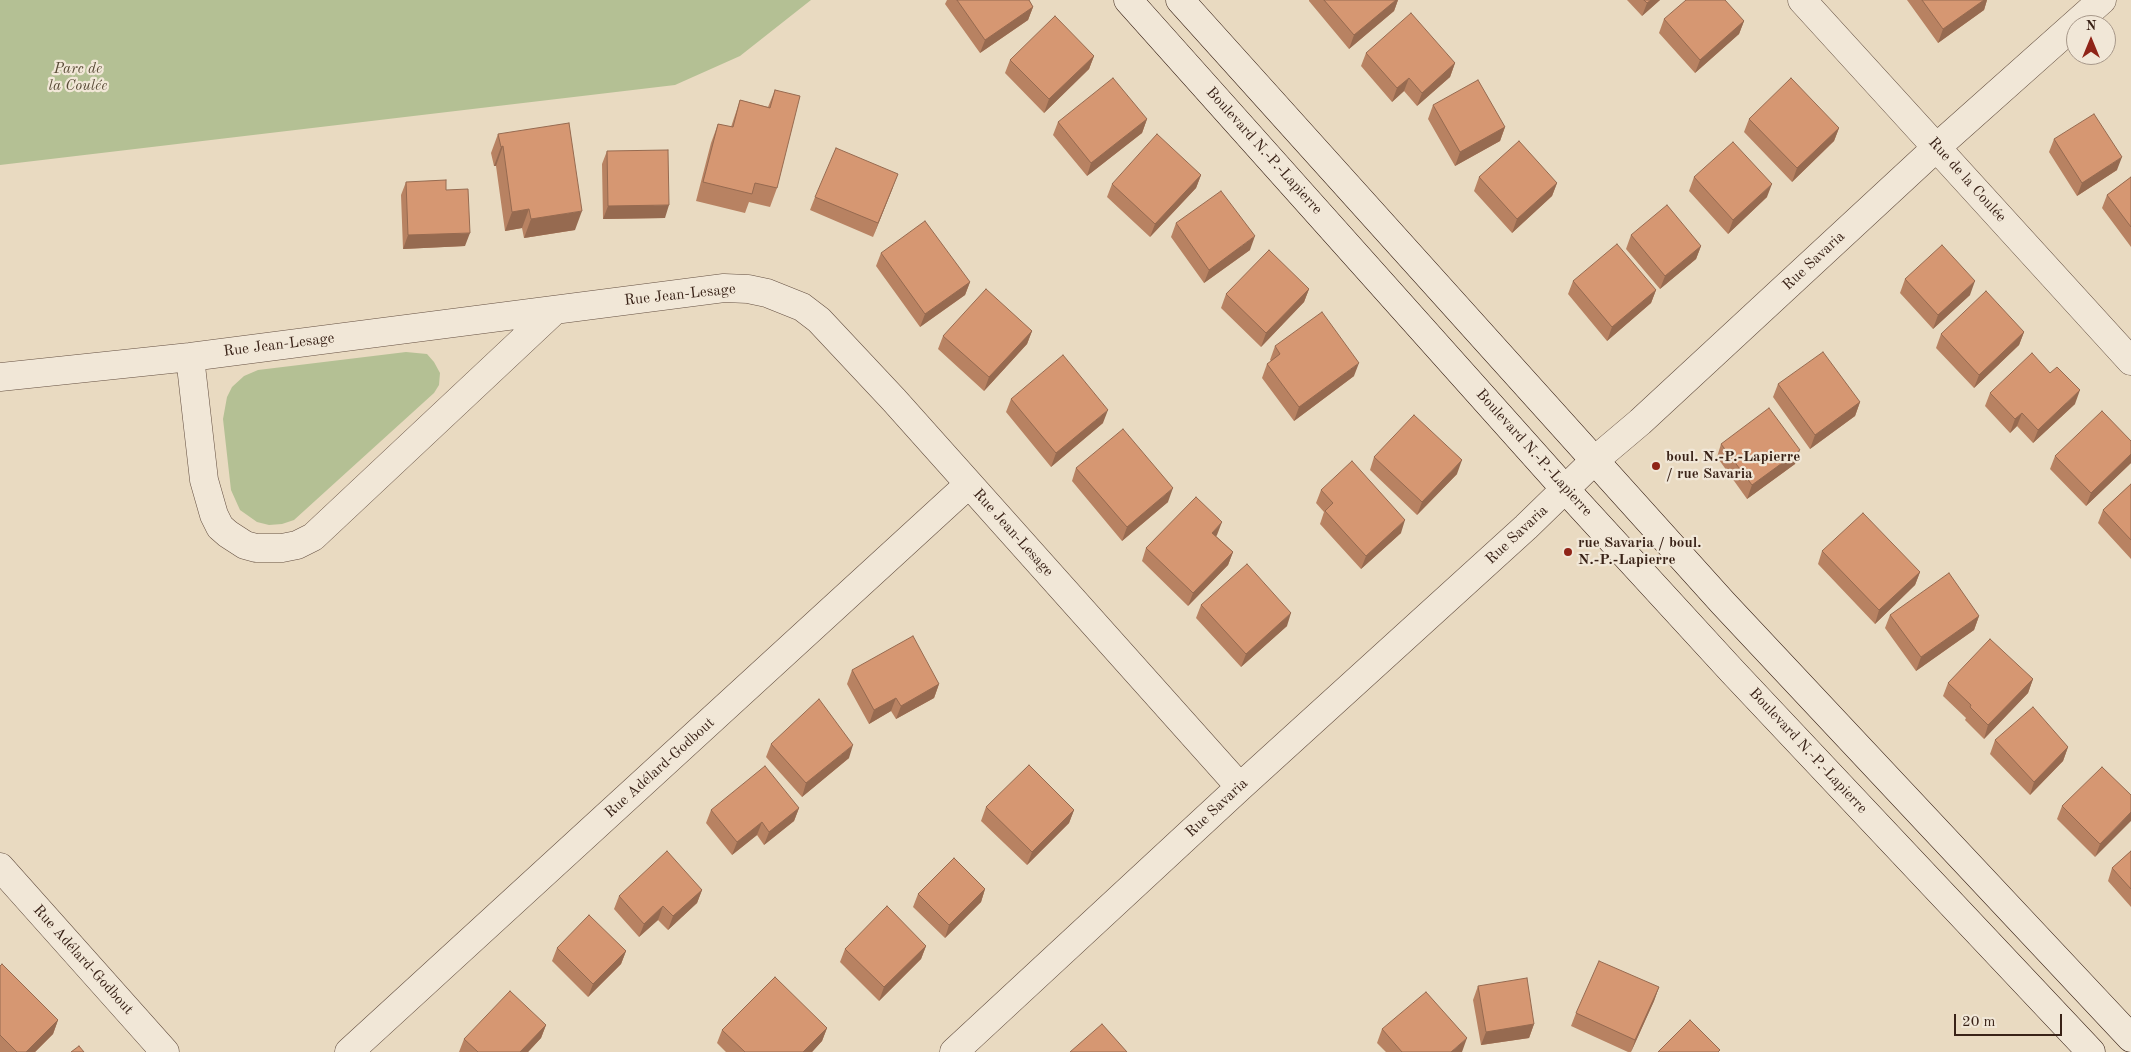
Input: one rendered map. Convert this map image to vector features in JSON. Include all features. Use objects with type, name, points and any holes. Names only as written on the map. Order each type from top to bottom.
[{"type":"street","name":"Boulevard N.-P.-Lapierre","points":[[1128,0],[1565,489],[1732,671],[2091,1052]]},
{"type":"street","points":[[1180,0],[1723,603],[2131,1038]]},
{"type":"street","name":"Rue de la Coulée","points":[[1802,0],[2131,361]]},
{"type":"street","name":"Rue Savaria","points":[[954,1052],[1240,786],[1526,528],[1595,460],[1640,422],[1937,147],[2102,0]]},
{"type":"street","name":"Rue Jean-Lesage","points":[[0,377],[190,357],[724,288],[748,289],[785,299],[802,307],[819,320],[1240,786]]},
{"type":"street","points":[[190,357],[204,480],[214,516],[220,527],[245,545],[256,548],[282,548],[297,545],[312,537],[555,310]]},
{"type":"street","name":"Rue Adélard-Godbout","points":[[349,1052],[969,484]]},
{"type":"street","name":"Rue Adélard-Godbout","points":[[0,867],[165,1052]]},
{"type":"green space","name":"Parc de la Coulée","points":[[0,0],[811,0],[740,56],[675,85],[0,165]]},
{"type":"green space","points":[[406,352],[427,354],[434,362],[440,373],[439,385],[434,393],[294,520],[282,524],[269,525],[257,522],[240,510],[231,490],[223,419],[227,397],[232,387],[244,376],[258,370]]},
{"type":"building","points":[[957,0],[1029,0],[1033,7],[985,40]]},
{"type":"building","points":[[1324,0],[1396,0],[1354,35]]},
{"type":"building","points":[[1686,0],[1725,0],[1744,21],[1700,60],[1664,19]]},
{"type":"building","points":[[1922,0],[1984,0],[1943,29]]},
{"type":"building","points":[[1411,13],[1455,63],[1422,93],[1409,78],[1397,88],[1366,53]]},
{"type":"building","points":[[1055,16],[1094,56],[1049,99],[1010,60]]},
{"type":"building","points":[[1113,78],[1147,119],[1091,163],[1058,122]]},
{"type":"building","points":[[1791,78],[1839,128],[1797,168],[1749,119]]},
{"type":"building","points":[[1478,80],[1505,127],[1460,152],[1433,105]]},
{"type":"building","points":[[775,90],[800,96],[777,188],[755,183],[752,194],[703,182],[718,124],[733,127],[740,100],[770,108]]},
{"type":"building","points":[[2094,114],[2122,157],[2082,183],[2054,139]]},
{"type":"building","points":[[569,123],[582,211],[531,219],[529,209],[512,212],[503,146],[501,147],[498,134]]},
{"type":"building","points":[[1157,134],[1201,175],[1155,224],[1112,184]]},
{"type":"building","points":[[1519,141],[1557,183],[1517,219],[1479,177]]},
{"type":"building","points":[[1733,142],[1772,184],[1733,220],[1694,177]]},
{"type":"building","points":[[836,148],[898,174],[878,223],[815,197]]},
{"type":"building","points":[[668,150],[669,205],[608,206],[607,151]]},
{"type":"building","points":[[2131,177],[2131,227],[2107,195]]},
{"type":"building","points":[[446,180],[446,190],[468,189],[470,233],[408,235],[406,182]]},
{"type":"building","points":[[1221,191],[1255,236],[1209,270],[1176,223]]},
{"type":"building","points":[[1667,205],[1701,246],[1665,276],[1631,235]]},
{"type":"building","points":[[925,221],[970,282],[925,314],[881,253]]},
{"type":"building","points":[[1617,244],[1656,290],[1612,327],[1573,281]]},
{"type":"building","points":[[1942,245],[1975,281],[1938,315],[1905,279]]},
{"type":"building","points":[[1269,250],[1309,289],[1266,333],[1226,294]]},
{"type":"building","points":[[986,289],[1032,331],[989,377],[943,336]]},
{"type":"building","points":[[1986,291],[2024,332],[1979,375],[1941,334]]},
{"type":"building","points":[[1322,312],[1359,363],[1299,407],[1267,364],[1280,354],[1275,346]]},
{"type":"building","points":[[1823,352],[1860,402],[1815,435],[1778,384]]},
{"type":"building","points":[[2032,353],[2050,373],[2057,367],[2080,390],[2038,430],[2022,413],[2015,419],[1990,393]]},
{"type":"building","points":[[1063,355],[1108,410],[1056,453],[1011,399]]},
{"type":"building","points":[[1769,408],[1800,450],[1752,485],[1721,444]]},
{"type":"building","points":[[2102,411],[2131,441],[2131,454],[2091,493],[2055,456]]},
{"type":"building","points":[[1414,415],[1462,460],[1422,502],[1374,457]]},
{"type":"building","points":[[1123,429],[1173,488],[1127,527],[1076,468]]},
{"type":"building","points":[[1352,461],[1405,520],[1366,556],[1325,511],[1333,503],[1321,490]]},
{"type":"building","points":[[2131,484],[2131,540],[2103,510]]},
{"type":"building","points":[[1196,497],[1222,522],[1212,533],[1233,552],[1193,593],[1146,548]]},
{"type":"building","points":[[1863,513],[1920,572],[1879,610],[1822,551]]},
{"type":"building","points":[[1247,564],[1291,613],[1246,654],[1201,605]]},
{"type":"building","points":[[1949,573],[1979,616],[1921,657],[1890,615]]},
{"type":"building","points":[[913,636],[939,684],[901,706],[896,698],[874,710],[852,670]]},
{"type":"building","points":[[1990,639],[2033,679],[1988,725],[1948,683]]},
{"type":"building","points":[[819,699],[853,745],[806,783],[771,744]]},
{"type":"building","points":[[2033,707],[2068,747],[2034,782],[1995,740]]},
{"type":"building","points":[[1029,765],[1074,810],[1032,852],[986,807]]},
{"type":"building","points":[[765,766],[799,808],[769,832],[762,822],[737,842],[711,810]]},
{"type":"building","points":[[2102,767],[2131,795],[2131,812],[2100,844],[2062,806]]},
{"type":"building","points":[[667,851],[702,890],[673,916],[663,906],[644,924],[619,896]]},
{"type":"building","points":[[2131,851],[2131,889],[2112,868]]},
{"type":"building","points":[[954,858],[985,889],[949,925],[918,894]]},
{"type":"building","points":[[887,906],[926,946],[884,987],[845,949]]},
{"type":"building","points":[[589,915],[626,951],[593,984],[557,948]]},
{"type":"building","points":[[1599,961],[1659,987],[1635,1040],[1576,1013]]},
{"type":"building","points":[[2,964],[58,1020],[26,1052],[17,1052],[0,1035],[0,966]]},
{"type":"building","points":[[775,977],[827,1028],[803,1052],[745,1052],[722,1030]]},
{"type":"building","points":[[1527,978],[1534,1024],[1486,1032],[1478,986]]},
{"type":"building","points":[[510,991],[546,1025],[520,1052],[478,1052],[464,1039]]},
{"type":"building","points":[[1426,992],[1467,1038],[1451,1052],[1402,1052],[1382,1029]]},
{"type":"building","points":[[1690,1020],[1720,1050],[1718,1052],[1658,1052]]},
{"type":"building","points":[[1102,1024],[1127,1052],[1070,1052]]},
{"type":"building","points":[[79,1046],[84,1052],[71,1052]]},
{"type":"place","name":"boul. N.-P.-Lapierre / rue Savaria","points":[[1656,466]]},
{"type":"place","name":"rue Savaria / boul. N.-P.-Lapierre","points":[[1568,552]]}]
